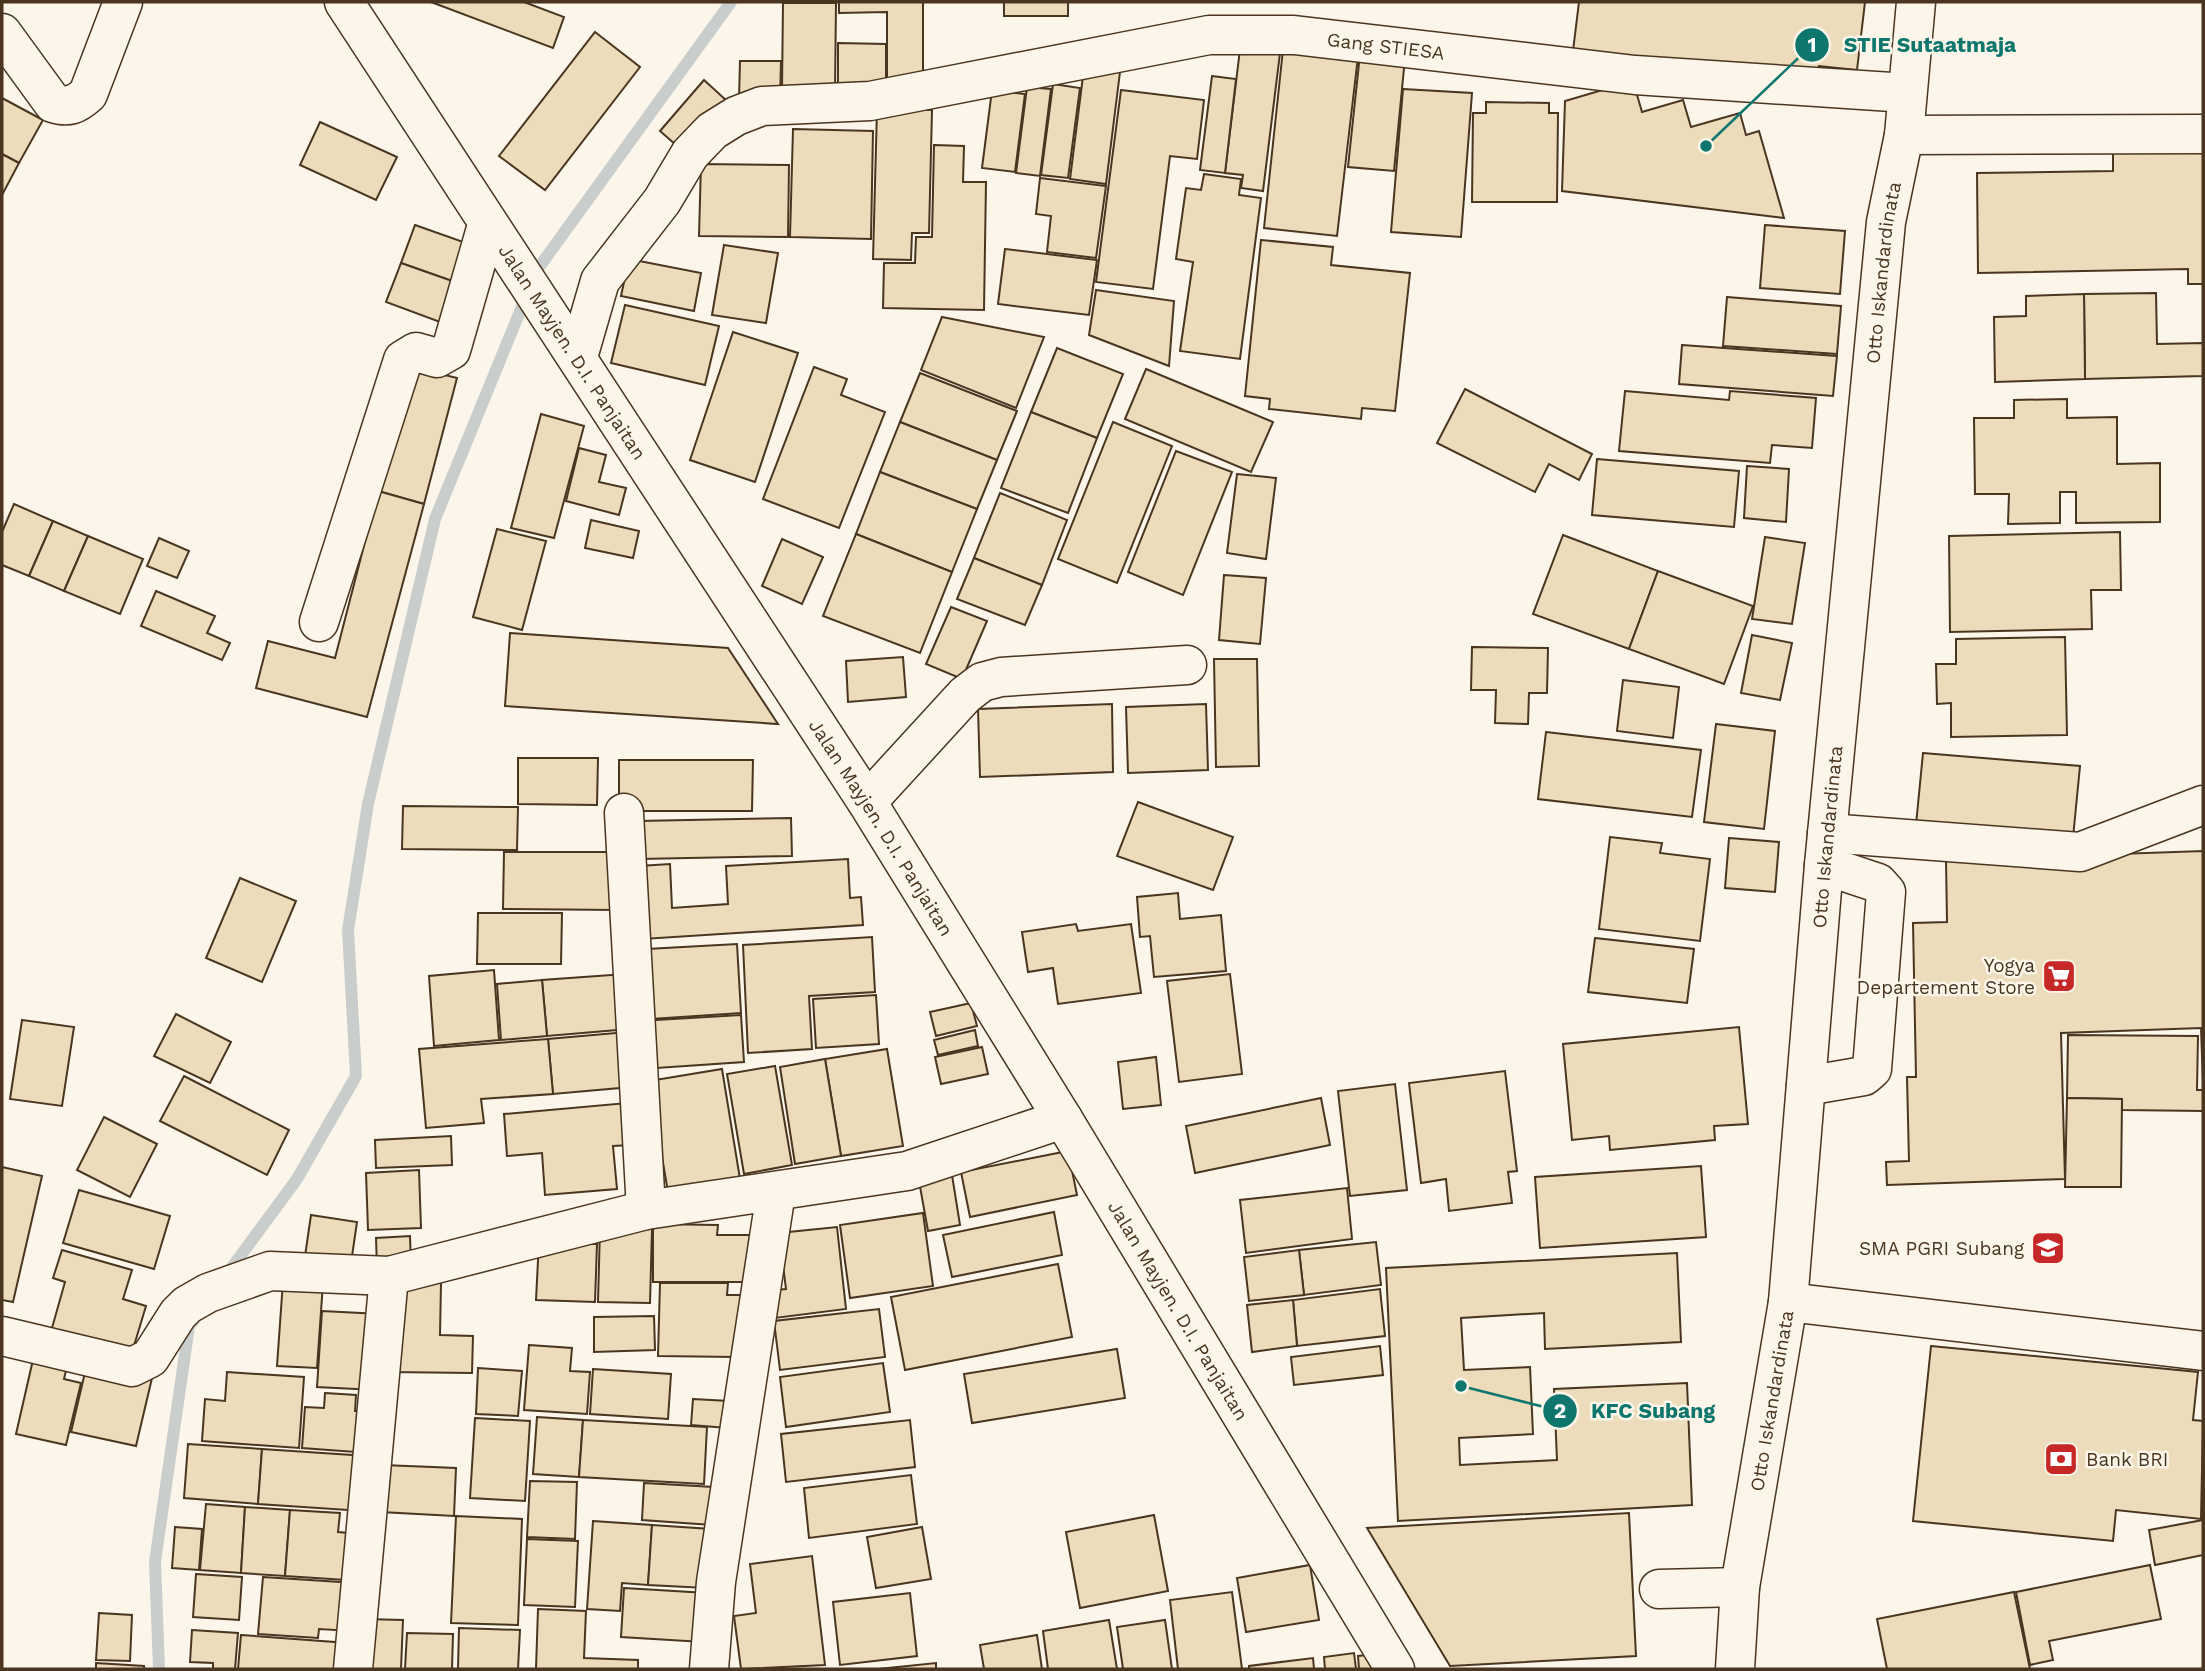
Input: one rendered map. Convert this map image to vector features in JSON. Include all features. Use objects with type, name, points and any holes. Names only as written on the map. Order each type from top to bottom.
[{"type":"street","points":[[2,33],[52,103],[64,106],[76,104],[88,94],[123,2]]},
{"type":"street","name":"Jalan Mayjen. D.I. Panjaitan","points":[[344,2],[867,802],[1063,1119],[1395,1669]]},
{"type":"street","name":"Otto Iskandardinata","points":[[1735,1669],[1740,1587],[1788,1302],[1826,849],[1886,222],[1904,135],[1916,2]]},
{"type":"street","name":"Gang STIESA","points":[[566,342],[600,281],[662,201],[690,154],[712,131],[736,116],[762,106],[870,102],[1209,35],[1294,35],[1635,75],[1907,93]]},
{"type":"street","points":[[1904,135],[2203,134]]},
{"type":"street","points":[[319,622],[403,360],[416,352],[437,358],[451,350],[495,235]]},
{"type":"street","points":[[867,802],[964,695],[982,682],[1001,677],[1188,665]]},
{"type":"street","points":[[1826,849],[2080,852],[2203,805]]},
{"type":"street","points":[[624,813],[646,1210]]},
{"type":"street","points":[[1806,1086],[1864,1076],[1872,1069],[1886,892],[1878,883],[1826,849]]},
{"type":"street","points":[[2,1336],[132,1367],[150,1358],[178,1314],[208,1293],[270,1271],[389,1276],[646,1210],[907,1171],[1063,1119]]},
{"type":"street","points":[[709,1669],[716,1582],[776,1192]]},
{"type":"street","points":[[353,1669],[389,1276]]},
{"type":"street","points":[[1788,1302],[2203,1351]]},
{"type":"street","points":[[1659,1589],[1740,1587]]},
{"type":"building","points":[[431,2],[524,2],[564,17],[553,48]]},
{"type":"building","points":[[839,2],[923,2],[923,81],[887,81],[887,12],[839,13]]},
{"type":"building","points":[[1004,2],[1068,2],[1068,16],[1004,16]]},
{"type":"building","points":[[1579,2],[1865,2],[1857,70],[1819,66],[1817,84],[1572,59]]},
{"type":"building","points":[[783,3],[836,3],[835,90],[782,90]]},
{"type":"building","points":[[595,32],[640,67],[545,190],[499,156]]},
{"type":"building","points":[[1284,40],[1359,48],[1337,236],[1264,228]]},
{"type":"building","points":[[1241,41],[1281,45],[1263,191],[1241,188],[1243,175],[1225,173]]},
{"type":"building","points":[[838,43],[886,44],[886,84],[838,83]]},
{"type":"building","points":[[1360,54],[1405,58],[1394,171],[1348,167]]},
{"type":"building","points":[[740,61],[781,61],[780,100],[739,99]]},
{"type":"building","points":[[1084,68],[1120,72],[1106,184],[1070,179]]},
{"type":"building","points":[[1212,76],[1236,79],[1225,173],[1200,170]]},
{"type":"building","points":[[704,80],[727,101],[684,152],[660,131]]},
{"type":"building","points":[[1633,81],[1642,112],[1683,100],[1691,127],[1740,113],[1746,135],[1759,131],[1784,218],[1562,191],[1565,101]]},
{"type":"building","points":[[1053,84],[1080,88],[1068,178],[1041,175]]},
{"type":"building","points":[[1027,87],[1051,89],[1040,176],[1016,173]]},
{"type":"building","points":[[1403,89],[1472,93],[1461,237],[1391,232]]},
{"type":"building","points":[[992,90],[1025,94],[1015,172],[982,168]]},
{"type":"building","points":[[1121,90],[1204,100],[1197,159],[1170,156],[1153,289],[1096,282]]},
{"type":"building","points":[[2,98],[43,120],[19,163],[2,154]]},
{"type":"building","points":[[1486,102],[1549,103],[1549,113],[1558,113],[1557,202],[1472,202],[1473,113],[1486,113]]},
{"type":"building","points":[[877,109],[932,110],[929,233],[912,233],[911,260],[873,259]]},
{"type":"building","points":[[320,122],[397,157],[376,200],[300,165]]},
{"type":"building","points":[[793,129],[873,131],[871,239],[790,237]]},
{"type":"building","points":[[934,145],[964,146],[963,182],[986,182],[984,310],[883,308],[884,263],[915,263],[916,237],[932,237]]},
{"type":"building","points":[[2203,147],[2203,284],[2188,284],[2188,269],[1978,273],[1977,173],[2113,171],[2113,149]]},
{"type":"building","points":[[2,154],[19,163],[2,195]]},
{"type":"building","points":[[701,164],[789,165],[788,237],[699,236]]},
{"type":"building","points":[[1204,174],[1241,179],[1239,195],[1261,198],[1240,359],[1180,351],[1193,262],[1176,259],[1186,188],[1201,190]]},
{"type":"building","points":[[1040,178],[1106,186],[1096,258],[1047,252],[1051,216],[1036,214]]},
{"type":"building","points":[[415,225],[469,244],[455,282],[401,263]]},
{"type":"building","points":[[1765,225],[1845,231],[1840,294],[1760,288]]},
{"type":"building","points":[[1261,240],[1333,247],[1331,265],[1410,273],[1395,411],[1362,408],[1361,419],[1269,409],[1270,399],[1245,396]]},
{"type":"building","points":[[724,245],[778,253],[766,323],[712,315]]},
{"type":"building","points":[[1005,249],[1097,260],[1089,315],[998,304]]},
{"type":"building","points":[[629,259],[701,273],[694,311],[621,296]]},
{"type":"building","points":[[401,263],[455,282],[440,322],[386,302]]},
{"type":"building","points":[[1096,290],[1174,301],[1169,366],[1089,335]]},
{"type":"building","points":[[2156,293],[2157,344],[2203,343],[2203,376],[2085,379],[2084,294]]},
{"type":"building","points":[[2084,294],[2085,379],[1995,382],[1994,317],[2026,316],[2026,296]]},
{"type":"building","points":[[1727,297],[1841,306],[1837,354],[1723,346]]},
{"type":"building","points":[[625,305],[719,326],[705,385],[611,363]]},
{"type":"building","points":[[942,317],[1044,337],[1016,408],[921,370]]},
{"type":"building","points":[[733,332],[798,353],[755,482],[690,460]]},
{"type":"building","points":[[1682,345],[1837,356],[1833,396],[1679,384]]},
{"type":"building","points":[[1057,348],[1123,374],[1097,438],[1031,412]]},
{"type":"building","points":[[412,367],[457,378],[424,504],[378,491]]},
{"type":"building","points":[[814,367],[847,379],[841,395],[885,412],[839,528],[763,499]]},
{"type":"building","points":[[1146,369],[1273,422],[1251,472],[1125,419]]},
{"type":"building","points":[[920,373],[1017,411],[997,460],[900,422]]},
{"type":"building","points":[[1465,389],[1592,454],[1579,480],[1549,464],[1535,492],[1437,443]]},
{"type":"building","points":[[1625,391],[1729,400],[1730,391],[1816,398],[1812,448],[1772,445],[1770,463],[1619,451]]},
{"type":"building","points":[[2067,399],[2067,418],[2117,417],[2117,464],[2160,463],[2160,522],[2076,523],[2076,492],[2060,492],[2060,523],[2008,524],[2009,494],[1975,494],[1974,418],[2014,418],[2014,400]]},
{"type":"building","points":[[1031,412],[1097,438],[1068,513],[1001,488]]},
{"type":"building","points":[[541,414],[584,426],[554,538],[511,528]]},
{"type":"building","points":[[900,422],[997,460],[977,509],[880,472]]},
{"type":"building","points":[[1113,422],[1172,446],[1117,583],[1058,559]]},
{"type":"building","points":[[579,448],[606,455],[599,482],[626,488],[619,515],[566,501]]},
{"type":"building","points":[[1176,451],[1232,472],[1183,595],[1128,572]]},
{"type":"building","points":[[1597,459],[1739,471],[1734,527],[1592,515]]},
{"type":"building","points":[[1747,466],[1789,469],[1786,522],[1744,518]]},
{"type":"building","points":[[880,472],[977,509],[952,572],[856,534]]},
{"type":"building","points":[[1237,474],[1276,478],[1266,559],[1227,553]]},
{"type":"building","points":[[378,491],[424,504],[367,717],[256,688],[268,641],[335,658]]},
{"type":"building","points":[[1000,493],[1067,520],[1042,585],[974,558]]},
{"type":"building","points":[[14,504],[53,521],[29,576],[2,565],[2,532]]},
{"type":"building","points":[[591,520],[639,531],[633,558],[585,548]]},
{"type":"building","points":[[53,521],[88,536],[64,591],[29,576]]},
{"type":"building","points":[[497,529],[546,541],[522,630],[473,617]]},
{"type":"building","points":[[2120,532],[2121,590],[2091,590],[2092,629],[1950,632],[1949,536]]},
{"type":"building","points":[[856,534],[952,572],[920,653],[823,616]]},
{"type":"building","points":[[1563,535],[1658,571],[1629,649],[1533,614]]},
{"type":"building","points":[[88,536],[143,559],[120,614],[64,591]]},
{"type":"building","points":[[1765,537],[1805,543],[1792,624],[1752,619]]},
{"type":"building","points":[[159,538],[189,551],[177,578],[147,566]]},
{"type":"building","points":[[782,539],[823,557],[802,604],[762,586]]},
{"type":"building","points":[[974,558],[1042,585],[1025,625],[957,599]]},
{"type":"building","points":[[1658,571],[1753,606],[1724,684],[1629,649]]},
{"type":"building","points":[[1224,575],[1266,578],[1260,644],[1219,640]]},
{"type":"building","points":[[156,591],[215,616],[207,633],[230,643],[222,660],[141,626]]},
{"type":"building","points":[[951,607],[987,621],[962,679],[926,664]]},
{"type":"building","points":[[510,633],[728,648],[778,724],[505,706]]},
{"type":"building","points":[[1752,635],[1792,643],[1780,700],[1741,693]]},
{"type":"building","points":[[2065,637],[2067,735],[1951,737],[1951,703],[1937,704],[1936,664],[1956,664],[1956,639]]},
{"type":"building","points":[[1472,647],[1548,648],[1547,693],[1529,693],[1528,724],[1495,723],[1496,690],[1471,690]]},
{"type":"building","points":[[903,657],[906,697],[848,702],[846,661]]},
{"type":"building","points":[[1214,659],[1257,659],[1259,766],[1216,767]]},
{"type":"building","points":[[1623,680],[1679,687],[1673,738],[1617,731]]},
{"type":"building","points":[[1112,704],[1113,772],[980,777],[978,709]]},
{"type":"building","points":[[1206,704],[1208,770],[1128,773],[1126,707]]},
{"type":"building","points":[[1716,724],[1775,731],[1764,829],[1704,822]]},
{"type":"building","points":[[1546,732],[1701,750],[1692,817],[1538,799]]},
{"type":"building","points":[[1923,753],[2080,766],[2072,848],[1915,835]]},
{"type":"building","points":[[518,758],[598,758],[597,805],[518,804]]},
{"type":"building","points":[[619,760],[753,760],[752,811],[619,811]]},
{"type":"building","points":[[1138,802],[1233,837],[1213,890],[1117,856]]},
{"type":"building","points":[[403,806],[518,807],[517,850],[402,849]]},
{"type":"building","points":[[791,818],[792,856],[639,859],[638,821]]},
{"type":"building","points":[[1610,837],[1662,843],[1660,853],[1710,859],[1700,941],[1599,929]]},
{"type":"building","points":[[1729,838],[1779,842],[1775,892],[1725,888]]},
{"type":"building","name":"Yogya Departement Store","points":[[2203,851],[2203,1084],[2201,1028],[2061,1033],[2065,1179],[1887,1185],[1886,1162],[1909,1161],[1907,1077],[1916,1077],[1913,923],[1947,922],[1946,860]]},
{"type":"building","points":[[504,852],[619,852],[618,910],[503,909]]},
{"type":"building","points":[[848,859],[850,898],[861,897],[863,925],[643,939],[639,866],[670,864],[672,908],[728,904],[726,866]]},
{"type":"building","points":[[240,878],[296,901],[262,982],[206,958]]},
{"type":"building","points":[[1178,893],[1180,919],[1221,915],[1226,971],[1154,977],[1150,936],[1140,937],[1137,897]]},
{"type":"building","points":[[478,913],[562,913],[561,964],[477,964]]},
{"type":"building","points":[[1076,924],[1078,931],[1131,924],[1141,993],[1058,1004],[1053,968],[1028,972],[1022,932]]},
{"type":"building","points":[[872,937],[875,992],[809,996],[812,1049],[748,1053],[743,945]]},
{"type":"building","points":[[1595,938],[1694,949],[1687,1003],[1588,992]]},
{"type":"building","points":[[737,944],[741,1013],[651,1019],[647,949]]},
{"type":"building","points":[[494,970],[499,1040],[434,1046],[429,976]]},
{"type":"building","points":[[625,974],[629,1029],[547,1036],[542,980]]},
{"type":"building","points":[[1230,974],[1242,1074],[1179,1082],[1167,981]]},
{"type":"building","points":[[542,980],[547,1036],[501,1040],[497,984]]},
{"type":"building","points":[[876,995],[879,1044],[816,1048],[813,999]]},
{"type":"building","points":[[971,1003],[977,1026],[936,1036],[930,1012]]},
{"type":"building","points":[[176,1014],[231,1042],[210,1083],[154,1056]]},
{"type":"building","points":[[741,1015],[744,1062],[642,1069],[639,1021]]},
{"type":"building","points":[[22,1020],[74,1027],[62,1106],[10,1099]]},
{"type":"building","points":[[1739,1027],[1748,1124],[1714,1126],[1715,1140],[1610,1150],[1609,1136],[1572,1140],[1563,1044]]},
{"type":"building","points":[[975,1030],[978,1046],[938,1055],[934,1040]]},
{"type":"building","points":[[627,1032],[631,1087],[553,1094],[548,1039]]},
{"type":"building","points":[[2068,1035],[2198,1036],[2197,1090],[2203,1090],[2203,1111],[2122,1110],[2122,1099],[2067,1098]]},
{"type":"building","points":[[548,1039],[553,1094],[481,1099],[484,1123],[426,1128],[419,1049]]},
{"type":"building","points":[[982,1047],[988,1074],[941,1084],[935,1057]]},
{"type":"building","points":[[887,1049],[903,1146],[841,1156],[825,1059]]},
{"type":"building","points":[[1156,1057],[1161,1105],[1123,1109],[1118,1062]]},
{"type":"building","points":[[825,1059],[841,1156],[795,1164],[780,1067]]},
{"type":"building","points":[[775,1066],[792,1165],[744,1174],[727,1074]]},
{"type":"building","points":[[722,1069],[740,1179],[668,1192],[649,1081]]},
{"type":"building","points":[[1505,1071],[1517,1171],[1508,1172],[1512,1203],[1449,1211],[1446,1179],[1421,1183],[1409,1083]]},
{"type":"building","points":[[184,1076],[289,1130],[267,1175],[160,1121]]},
{"type":"building","points":[[1395,1084],[1407,1190],[1350,1196],[1338,1091]]},
{"type":"building","points":[[1321,1098],[1330,1145],[1195,1173],[1186,1126]]},
{"type":"building","points":[[2067,1098],[2122,1099],[2121,1187],[2065,1187]]},
{"type":"building","points":[[627,1103],[631,1145],[613,1146],[617,1189],[545,1195],[542,1153],[507,1156],[504,1114]]},
{"type":"building","points":[[104,1117],[157,1144],[130,1197],[77,1170]]},
{"type":"building","points":[[451,1136],[452,1165],[376,1168],[375,1140]]},
{"type":"building","points":[[1068,1151],[1077,1195],[970,1217],[961,1172]]},
{"type":"building","points":[[1701,1166],[1706,1237],[1540,1248],[1535,1177]]},
{"type":"building","points":[[2,1167],[42,1176],[13,1302],[2,1300]]},
{"type":"building","points":[[419,1170],[421,1228],[368,1230],[366,1173]]},
{"type":"building","points":[[952,1175],[960,1225],[928,1231],[919,1181]]},
{"type":"building","points":[[1347,1188],[1352,1239],[1246,1253],[1240,1200]]},
{"type":"building","points":[[79,1190],[170,1216],[154,1269],[63,1243]]},
{"type":"building","points":[[1054,1212],[1062,1255],[952,1277],[943,1235]]},
{"type":"building","points":[[923,1213],[933,1286],[850,1298],[840,1225]]},
{"type":"building","points":[[311,1215],[357,1222],[350,1270],[304,1263]]},
{"type":"building","points":[[653,1224],[718,1225],[717,1235],[756,1235],[755,1282],[653,1282]]},
{"type":"building","points":[[837,1227],[846,1309],[775,1318],[772,1290],[786,1289],[779,1233]]},
{"type":"building","points":[[600,1228],[652,1229],[650,1303],[598,1302]]},
{"type":"building","points":[[410,1236],[411,1265],[377,1267],[376,1238]]},
{"type":"building","points":[[539,1241],[597,1244],[595,1302],[536,1300]]},
{"type":"building","points":[[1376,1242],[1381,1285],[1304,1295],[1299,1250]]},
{"type":"building","points":[[62,1250],[132,1270],[123,1299],[146,1306],[130,1359],[50,1335],[65,1282],[53,1278]]},
{"type":"building","points":[[1299,1250],[1304,1295],[1249,1301],[1244,1257]]},
{"type":"building","points":[[1677,1253],[1681,1342],[1545,1349],[1544,1313],[1461,1318],[1464,1370],[1530,1367],[1533,1434],[1459,1438],[1460,1465],[1557,1460],[1554,1389],[1687,1383],[1692,1505],[1398,1521],[1386,1268]]},
{"type":"building","points":[[1058,1264],[1072,1337],[905,1370],[891,1297]]},
{"type":"building","points":[[283,1281],[323,1283],[317,1368],[277,1366]]},
{"type":"building","points":[[391,1282],[441,1283],[440,1335],[473,1336],[472,1373],[389,1372]]},
{"type":"building","points":[[660,1283],[728,1283],[727,1295],[748,1295],[735,1357],[658,1356]]},
{"type":"building","points":[[1380,1289],[1385,1336],[1297,1346],[1293,1300]]},
{"type":"building","points":[[1293,1300],[1297,1346],[1252,1352],[1247,1305]]},
{"type":"building","points":[[879,1309],[885,1357],[780,1370],[774,1321]]},
{"type":"building","points":[[322,1311],[380,1314],[375,1390],[317,1387]]},
{"type":"building","points":[[654,1316],[655,1350],[594,1352],[594,1317]]},
{"type":"building","points":[[529,1345],[572,1348],[570,1371],[590,1372],[587,1414],[524,1410]]},
{"type":"building","points":[[1380,1346],[1383,1375],[1294,1385],[1291,1357]]},
{"type":"building","name":"Bank BRI","points":[[1931,1346],[2198,1372],[2193,1420],[2203,1421],[2201,1519],[2116,1510],[2113,1541],[1913,1521]]},
{"type":"building","points":[[1117,1349],[1125,1398],[972,1423],[964,1374]]},
{"type":"building","points":[[35,1351],[69,1358],[64,1379],[81,1383],[66,1445],[16,1434]]},
{"type":"building","points":[[883,1363],[890,1412],[786,1427],[780,1377]]},
{"type":"building","points":[[87,1364],[152,1378],[136,1446],[71,1432]]},
{"type":"building","points":[[478,1368],[522,1371],[518,1416],[476,1414]]},
{"type":"building","points":[[593,1369],[671,1374],[668,1419],[590,1414]]},
{"type":"building","points":[[227,1372],[304,1377],[299,1448],[202,1441],[205,1399],[225,1401]]},
{"type":"building","points":[[325,1393],[356,1395],[355,1411],[373,1411],[369,1453],[302,1448],[305,1407],[324,1408]]},
{"type":"building","points":[[693,1399],[729,1401],[727,1428],[691,1425]]},
{"type":"building","points":[[537,1417],[583,1420],[579,1477],[533,1474]]},
{"type":"building","points":[[475,1418],[530,1421],[525,1501],[470,1498]]},
{"type":"building","points":[[583,1420],[707,1427],[704,1484],[579,1477]]},
{"type":"building","points":[[910,1420],[915,1467],[786,1482],[781,1434]]},
{"type":"building","points":[[188,1444],[262,1449],[258,1504],[184,1498]]},
{"type":"building","points":[[262,1449],[367,1456],[363,1511],[258,1504]]},
{"type":"building","points":[[383,1465],[456,1468],[454,1516],[381,1512]]},
{"type":"building","points":[[911,1475],[917,1524],[809,1538],[804,1488]]},
{"type":"building","points":[[530,1481],[577,1482],[575,1539],[527,1537]]},
{"type":"building","points":[[644,1483],[714,1487],[712,1525],[642,1520]]},
{"type":"building","points":[[206,1504],[245,1507],[241,1573],[200,1570]]},
{"type":"building","points":[[245,1507],[290,1510],[285,1576],[241,1573]]},
{"type":"building","points":[[290,1510],[340,1513],[338,1532],[350,1533],[346,1580],[285,1576]]},
{"type":"building","points":[[1629,1513],[1636,1656],[1450,1666],[1367,1528]]},
{"type":"building","points":[[1154,1515],[1168,1591],[1080,1608],[1066,1532]]},
{"type":"building","points":[[456,1516],[522,1519],[518,1625],[451,1623]]},
{"type":"building","points":[[2203,1520],[2203,1555],[2155,1565],[2149,1530]]},
{"type":"building","points":[[593,1521],[652,1525],[648,1585],[622,1583],[620,1611],[587,1609]]},
{"type":"building","points":[[652,1525],[711,1529],[707,1588],[648,1585]]},
{"type":"building","points":[[175,1527],[202,1529],[199,1570],[172,1568]]},
{"type":"building","points":[[922,1527],[931,1579],[876,1588],[867,1537]]},
{"type":"building","points":[[527,1539],[578,1541],[575,1607],[524,1605]]},
{"type":"building","points":[[812,1556],[825,1665],[741,1669],[734,1616],[756,1613],[750,1564]]},
{"type":"building","points":[[1310,1565],[1319,1620],[1246,1632],[1237,1578]]},
{"type":"building","points":[[2150,1565],[2161,1619],[2049,1641],[2053,1660],[2030,1665],[2016,1592]]},
{"type":"building","points":[[196,1574],[242,1577],[239,1620],[193,1617]]},
{"type":"building","points":[[263,1577],[356,1583],[353,1631],[319,1629],[318,1638],[258,1634]]},
{"type":"building","points":[[624,1588],[707,1593],[703,1642],[621,1637]]},
{"type":"building","points":[[1232,1592],[1242,1669],[1178,1669],[1170,1600]]},
{"type":"building","points":[[2014,1592],[2030,1669],[1887,1669],[1877,1619]]},
{"type":"building","points":[[910,1593],[917,1656],[840,1665],[833,1602]]},
{"type":"building","points":[[538,1609],[586,1611],[584,1658],[638,1660],[638,1669],[536,1669]]},
{"type":"building","points":[[99,1613],[132,1615],[130,1661],[96,1660]]},
{"type":"building","points":[[365,1619],[403,1620],[401,1669],[362,1669]]},
{"type":"building","points":[[1109,1620],[1117,1669],[1048,1669],[1043,1631]]},
{"type":"building","points":[[1165,1620],[1172,1669],[1123,1669],[1117,1627]]},
{"type":"building","points":[[459,1628],[520,1630],[518,1669],[458,1669]]},
{"type":"building","points":[[192,1630],[238,1633],[235,1669],[213,1669],[213,1663],[190,1662]]},
{"type":"building","points":[[407,1633],[453,1634],[452,1669],[405,1669]]},
{"type":"building","points":[[241,1635],[348,1643],[345,1669],[238,1669]]},
{"type":"building","points":[[1037,1635],[1042,1669],[984,1669],[980,1645]]},
{"type":"building","points":[[1354,1653],[1356,1669],[1325,1669],[1324,1657]]},
{"type":"building","points":[[1385,1653],[1386,1669],[1359,1669],[1358,1656]]},
{"type":"building","points":[[1313,1658],[1314,1669],[1249,1669],[1249,1666]]},
{"type":"building","points":[[96,1663],[144,1666],[144,1669],[96,1669]]},
{"type":"building","points":[[936,1663],[936,1669],[878,1669]]},
{"type":"waterway","points":[[227,1274],[297,1179],[356,1076],[348,930],[368,804],[435,519],[537,270],[731,2]]},
{"type":"waterway","points":[[159,1669],[155,1562],[189,1326],[194,1320]]},
{"type":"place","name":"STIE Sutaatmaja","points":[[1706,146]]},
{"type":"place","name":"Yogya Departement Store","points":[[2059,976]]},
{"type":"place","name":"SMA PGRI Subang","points":[[2048,1248]]},
{"type":"place","name":"KFC Subang","points":[[1461,1386]]},
{"type":"place","name":"Bank BRI","points":[[2061,1459]]}]
